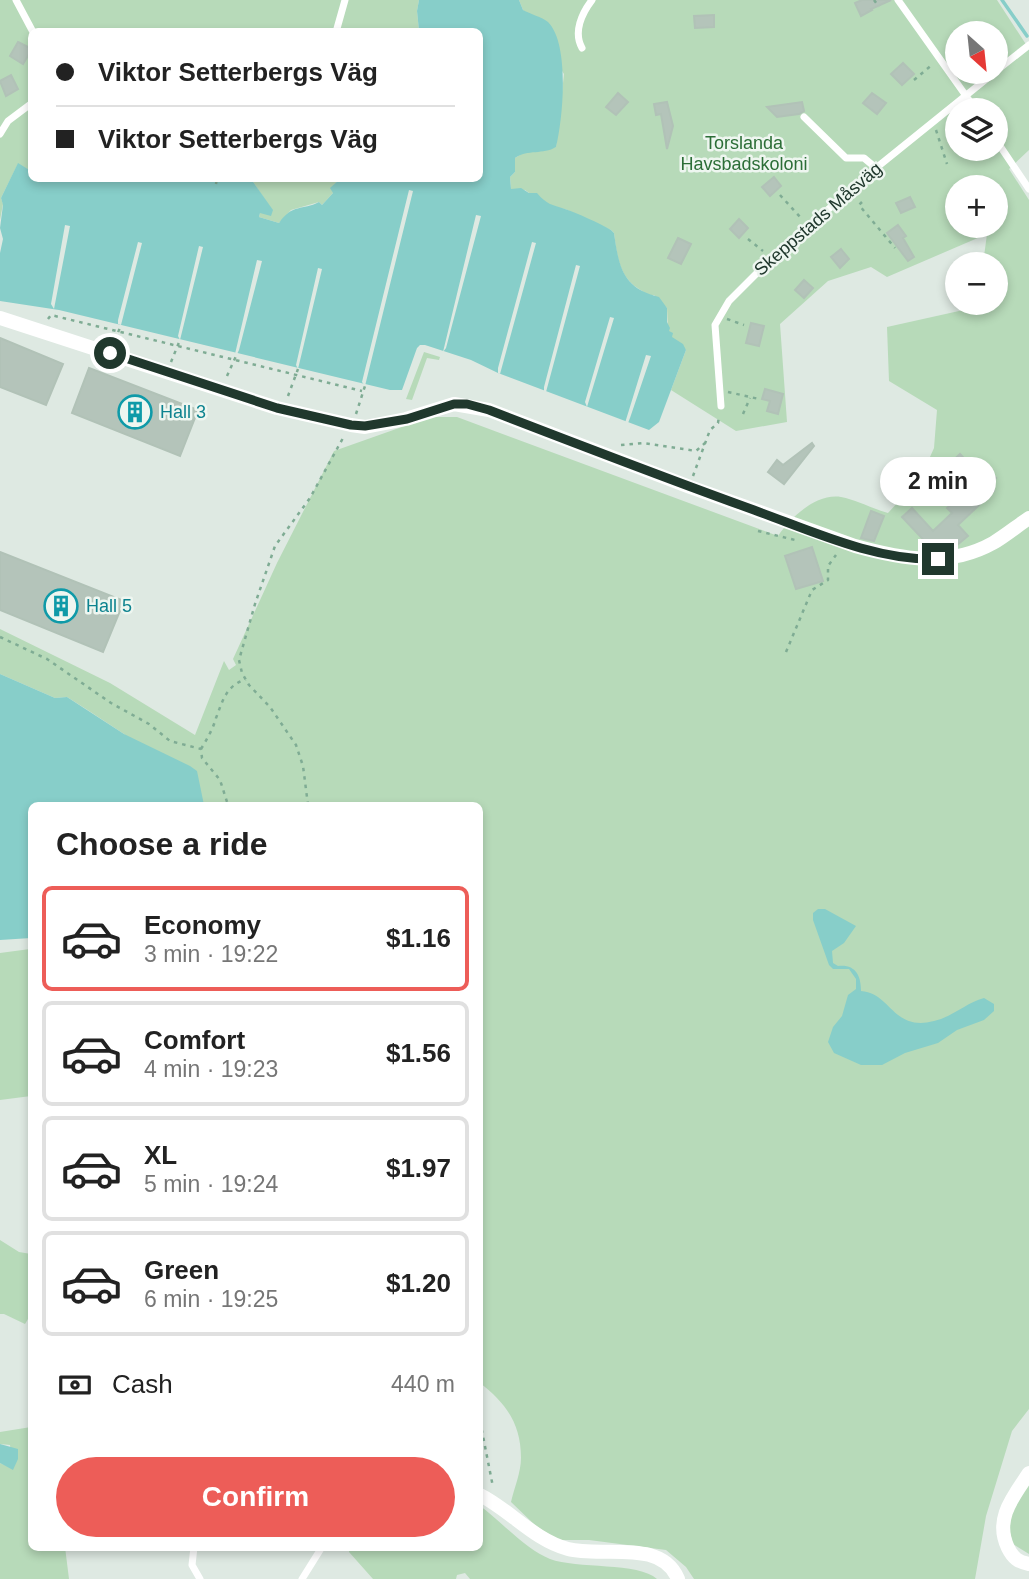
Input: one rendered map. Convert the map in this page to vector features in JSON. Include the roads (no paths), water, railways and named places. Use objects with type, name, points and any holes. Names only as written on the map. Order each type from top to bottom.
[{"type":"street","points":[[0,317],[284,409],[351,425],[365,426],[407,419],[454,404],[467,404],[850,544],[915,560],[938,559],[991,544],[1029,518]]},
{"type":"street","points":[[1029,1473],[1002,1519],[1004,1539],[1012,1556],[1029,1564]]},
{"type":"street","points":[[485,1497],[556,1545],[579,1550],[650,1555],[666,1563],[678,1579]]},
{"type":"lane","points":[[16,0],[31,28]]},
{"type":"lane","points":[[337,28],[345,0]]},
{"type":"lane","points":[[582,48],[577,33],[592,0]]},
{"type":"lane","points":[[898,0],[967,98]]},
{"type":"lane","name":"Skeppstads Måsväg","points":[[1008,62],[1029,45]]},
{"type":"lane","name":"Skeppstads Måsväg","points":[[720,406],[715,334],[719,317],[739,290],[876,168],[979,84]]},
{"type":"lane","points":[[0,134],[8,121],[28,106]]},
{"type":"lane","points":[[804,117],[846,158],[864,159],[876,168]]},
{"type":"lane","points":[[1008,157],[1029,188]]},
{"type":"lane","points":[[194,1551],[192,1565],[200,1579]]},
{"type":"lane","points":[[302,1579],[320,1551]]},
{"type":"water","points":[[419,0],[519,0],[523,10],[548,22],[555,32],[560,47],[563,82],[556,147],[515,158],[515,172],[510,177],[511,189],[521,188],[529,193],[537,193],[550,204],[611,230],[621,266],[630,282],[637,288],[659,297],[667,308],[669,331],[686,350],[659,422],[649,430],[498,373],[471,360],[425,345],[417,348],[402,390],[390,390],[59,310],[0,301],[0,253],[3,239],[0,228],[3,205],[1,198],[18,163],[28,169],[28,182],[253,182],[273,210],[271,216],[260,213],[259,217],[279,223],[293,210],[319,202],[322,205],[333,193],[330,188],[337,182],[483,182],[483,28],[419,28]]},
{"type":"water","points":[[0,674],[55,698],[67,697],[124,734],[190,766],[197,771],[203,802],[28,802],[28,938],[0,940]]},
{"type":"water","points":[[818,909],[825,909],[856,926],[844,943],[832,951],[833,963],[853,969],[860,980],[861,991],[879,998],[901,1017],[920,1023],[934,1021],[984,998],[994,1004],[994,1011],[984,1020],[957,1030],[938,1043],[905,1053],[882,1065],[861,1065],[834,1053],[828,1042],[833,1027],[842,1016],[848,995],[856,989],[856,979],[849,969],[833,969],[829,965],[813,920],[813,913]]},
{"type":"water","points":[[0,1444],[18,1449],[18,1459],[13,1470],[0,1463]]},
{"type":"waterway","points":[[1002,0],[1027,36]]},
{"type":"place","name":"Hall 3","points":[[135,412]]},
{"type":"place","name":"Hall 5","points":[[61,606]]},
{"type":"park label","name":"Torslanda Havsbadskoloni","points":[[744,153]]}]
